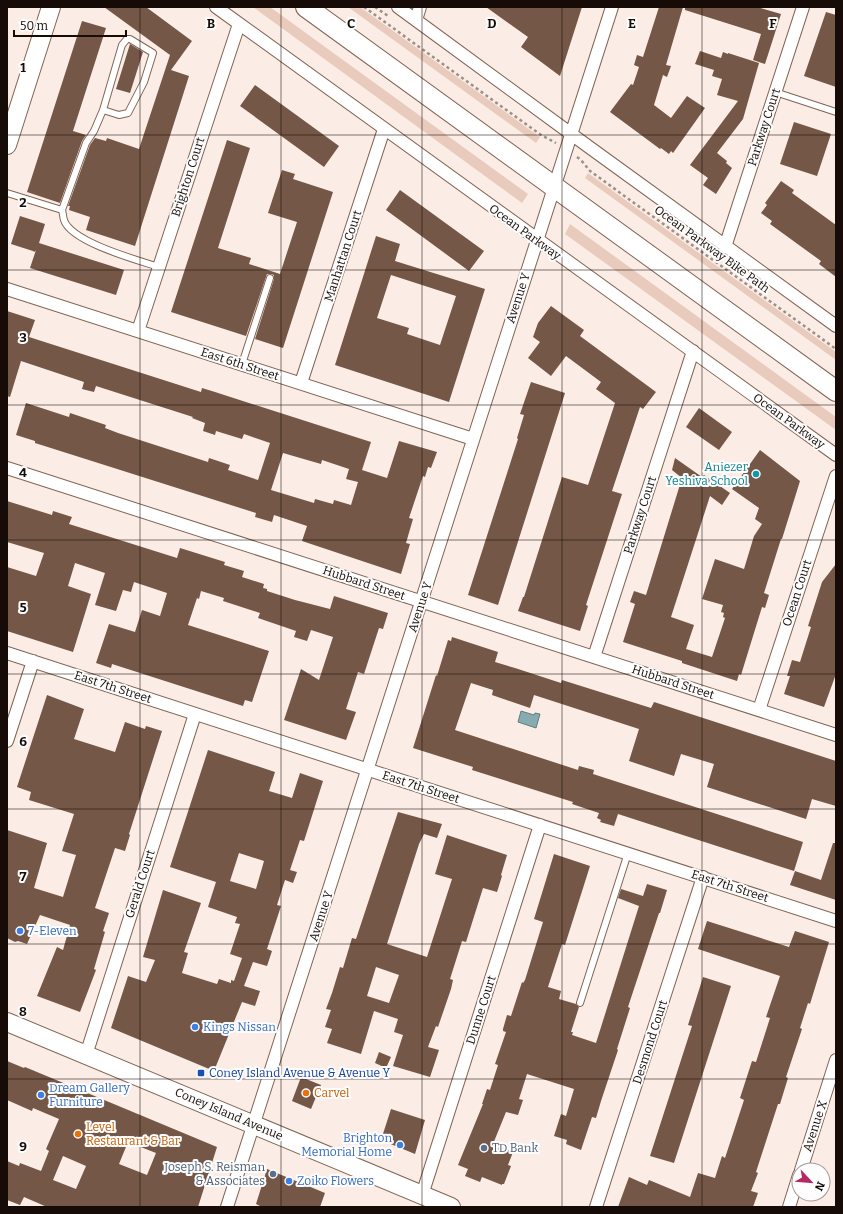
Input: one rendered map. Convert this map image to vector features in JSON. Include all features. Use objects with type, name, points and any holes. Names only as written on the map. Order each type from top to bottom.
[{"type":"main road","points":[[7,145],[51,7]]},
{"type":"main road","points":[[306,7],[836,391]]},
{"type":"main road","name":"Coney Island Avenue","points":[[7,1022],[451,1207]]},
{"type":"street","name":"Ocean Parkway","points":[[216,7],[836,455]]},
{"type":"street","points":[[398,7],[836,326]]},
{"type":"street","points":[[416,20],[420,7]]},
{"type":"street","name":"Avenue Y","points":[[227,1207],[612,7]]},
{"type":"street","name":"Parkway Court","points":[[725,246],[802,7]]},
{"type":"street","name":"Brighton Court","points":[[138,331],[239,24]]},
{"type":"street","name":"Manhattan Court","points":[[301,383],[384,129]]},
{"type":"street","name":"East 6th Street","points":[[7,289],[474,439]]},
{"type":"street","name":"Parkway Court","points":[[594,657],[693,351]]},
{"type":"street","name":"Hubbard Street","points":[[7,468],[836,735]]},
{"type":"street","name":"Ocean Court","points":[[759,710],[836,476]]},
{"type":"street","name":"East 7th Street","points":[[7,653],[836,921]]},
{"type":"street","points":[[7,741],[33,661]]},
{"type":"street","name":"Gerald Court","points":[[86,1055],[195,714]]},
{"type":"street","name":"Dunne Court","points":[[422,1195],[540,825]]},
{"type":"street","name":"Desmond Court","points":[[596,1207],[703,878]]},
{"type":"street","name":"Avenue X","points":[[804,1162],[836,1060]]},
{"type":"lane","points":[[102,110],[119,115],[128,113],[144,82],[153,53],[130,39],[124,41],[102,110],[94,131],[86,143],[62,210],[64,220],[70,229],[80,236],[101,247],[159,268]]},
{"type":"lane","points":[[775,92],[836,112]]},
{"type":"lane","points":[[7,193],[62,210]]},
{"type":"lane","points":[[242,364],[270,278]]},
{"type":"lane","points":[[580,1003],[628,853]]},
{"type":"path","points":[[364,7],[541,135],[554,142]]},
{"type":"path","name":"Ocean Parkway Bike Path","points":[[581,160],[590,171],[836,350]]},
{"type":"shaded area","points":[[253,7],[270,7],[528,194],[522,203]]},
{"type":"shaded area","points":[[348,7],[360,7],[540,137],[536,143]]},
{"type":"shaded area","points":[[588,173],[836,352],[836,360],[585,178]]},
{"type":"shaded area","points":[[570,224],[836,417],[836,430],[565,234]]},
{"type":"water","points":[[521,711],[534,715],[535,713],[540,714],[536,728],[518,722]]},
{"type":"building","points":[[104,7],[146,7],[192,41],[171,70],[189,76],[135,246],[86,230],[90,217],[69,210],[70,206],[68,206],[90,145],[95,138],[106,141],[107,138],[139,149],[170,55]]},
{"type":"building","points":[[486,7],[582,7],[560,76],[521,47],[528,37]]},
{"type":"building","points":[[659,7],[683,7],[666,65],[671,66],[667,77],[663,75],[654,105],[671,118],[687,96],[705,108],[673,153],[671,151],[669,154],[610,112],[631,84],[633,85],[639,67],[634,65],[637,55],[643,57]]},
{"type":"building","points":[[685,7],[757,7],[781,14],[765,64],[753,60],[761,34],[685,10]]},
{"type":"building","points":[[826,12],[836,15],[836,87],[804,76]]},
{"type":"building","points":[[82,21],[106,28],[73,131],[86,135],[82,141],[60,203],[27,192]]},
{"type":"building","points":[[130,44],[143,52],[130,93],[116,89]]},
{"type":"building","points":[[700,51],[721,58],[723,52],[728,53],[759,63],[743,119],[717,153],[727,161],[726,163],[732,168],[716,194],[703,185],[708,178],[690,165],[738,101],[717,95],[722,79],[712,76],[714,70],[695,64]]},
{"type":"building","points":[[255,85],[339,146],[324,167],[240,106]]},
{"type":"building","points":[[794,122],[831,134],[817,176],[780,164]]},
{"type":"building","points":[[227,140],[250,148],[218,248],[251,258],[249,264],[280,274],[297,222],[268,213],[282,170],[295,174],[293,179],[333,192],[283,348],[255,339],[274,279],[274,275],[271,274],[267,274],[246,336],[171,312]]},
{"type":"building","points":[[781,181],[794,190],[792,193],[836,225],[836,277],[819,264],[821,261],[770,224],[772,221],[761,213],[767,205],[765,203]]},
{"type":"building","points":[[400,190],[484,251],[469,271],[386,210]]},
{"type":"building","points":[[20,216],[45,224],[39,243],[124,270],[116,295],[30,268],[35,252],[11,244]]},
{"type":"building","points":[[376,236],[400,244],[395,261],[485,289],[449,402],[335,365]],"holes":[[[391,275],[456,296],[440,345],[407,334],[409,328],[377,318]]]},
{"type":"building","points":[[551,306],[584,330],[580,336],[656,392],[643,409],[640,407],[612,491],[622,494],[586,605],[588,606],[580,631],[518,611],[524,597],[562,477],[588,485],[615,403],[596,389],[601,382],[566,356],[551,376],[528,358],[540,342],[533,337],[538,323]]},
{"type":"building","points":[[7,311],[35,320],[29,337],[201,392],[202,388],[371,442],[362,470],[387,478],[399,441],[437,452],[431,468],[428,467],[425,477],[423,476],[409,518],[413,519],[406,543],[410,544],[401,574],[302,541],[307,526],[274,515],[272,522],[255,517],[256,513],[35,443],[35,441],[16,435],[26,403],[69,417],[70,413],[106,425],[105,428],[118,433],[208,462],[209,458],[230,465],[228,470],[258,480],[270,443],[244,434],[242,439],[216,431],[215,435],[203,431],[205,423],[192,418],[193,417],[96,386],[94,392],[82,389],[84,382],[21,361],[10,397],[7,396]],"holes":[[[283,453],[321,464],[322,460],[349,469],[346,479],[358,482],[351,505],[334,500],[333,504],[315,499],[314,503],[271,490]]]},
{"type":"building","points":[[531,382],[565,393],[498,605],[468,595],[518,439],[517,438],[524,415],[520,414]]},
{"type":"building","points":[[699,408],[732,432],[719,450],[686,427]]},
{"type":"building","points":[[760,450],[800,481],[764,593],[769,595],[765,608],[762,607],[741,675],[739,674],[737,681],[623,642],[635,604],[630,602],[634,591],[646,595],[682,478],[672,470],[675,458],[702,477],[704,475],[730,493],[722,505],[710,496],[671,617],[694,625],[686,649],[712,657],[725,618],[723,617],[724,613],[721,612],[723,605],[702,599],[715,559],[744,569],[754,536],[762,524],[755,519],[759,508],[732,489]]},
{"type":"building","points":[[7,501],[52,515],[53,511],[72,517],[69,524],[177,558],[180,548],[225,562],[224,565],[244,571],[242,577],[264,584],[263,588],[267,589],[267,591],[295,600],[330,609],[334,596],[388,613],[383,629],[379,628],[364,674],[358,672],[346,709],[356,712],[346,740],[284,720],[301,669],[319,680],[333,637],[311,630],[307,641],[294,637],[296,631],[258,618],[260,613],[223,601],[224,598],[201,591],[199,599],[197,598],[188,625],[269,651],[252,702],[245,700],[243,706],[112,664],[111,668],[96,663],[109,624],[135,632],[142,610],[160,616],[167,593],[134,582],[131,592],[123,590],[116,611],[95,605],[105,573],[75,563],[68,586],[91,594],[73,652],[7,631],[7,567],[36,576],[44,553],[7,542]]},
{"type":"building","points":[[836,564],[836,674],[824,707],[784,694],[790,676],[787,676],[792,660],[800,662],[811,627],[808,626],[822,582]]},
{"type":"building","points":[[452,637],[498,652],[495,662],[561,683],[562,680],[651,708],[654,702],[836,761],[836,806],[812,799],[806,819],[707,787],[714,764],[681,754],[674,776],[629,761],[639,729],[534,695],[530,708],[492,695],[493,690],[471,683],[455,730],[578,770],[579,766],[594,770],[593,774],[803,842],[794,871],[618,814],[614,826],[600,822],[601,820],[597,818],[599,813],[572,804],[573,802],[472,770],[473,767],[413,748],[448,640],[451,641]]},
{"type":"building","points":[[47,695],[84,709],[74,739],[115,752],[125,722],[145,729],[146,726],[162,731],[125,851],[115,848],[95,908],[109,913],[94,969],[96,970],[80,1012],[37,996],[57,947],[63,950],[70,925],[40,915],[27,944],[18,941],[15,942],[7,938],[7,830],[47,843],[34,888],[63,897],[76,855],[62,851],[74,814],[29,800],[31,792],[17,787]]},
{"type":"building","points":[[208,750],[275,772],[269,791],[292,798],[300,773],[323,781],[304,841],[300,840],[290,870],[297,872],[293,883],[285,880],[277,905],[281,906],[267,949],[272,951],[267,966],[253,962],[244,986],[260,991],[255,1006],[242,1002],[214,1071],[111,1028],[128,976],[146,982],[155,960],[143,957],[163,890],[201,903],[184,952],[188,953],[182,973],[217,984],[219,979],[231,983],[231,980],[234,981],[242,958],[230,954],[240,924],[235,923],[237,917],[208,907],[216,882],[170,867]],"holes":[[[239,853],[264,861],[256,889],[230,881]]]},
{"type":"building","points":[[398,812],[442,824],[437,838],[424,834],[419,844],[387,944],[427,957],[452,879],[435,874],[447,835],[507,855],[497,892],[483,888],[466,942],[462,941],[450,979],[453,980],[451,989],[438,1027],[436,1026],[428,1047],[439,1050],[430,1077],[393,1066],[403,1035],[394,1032],[398,1019],[374,1011],[361,1054],[327,1043],[332,1029],[325,1027],[331,1010],[326,1009],[340,967],[343,968],[352,938],[356,939]],"holes":[[[376,967],[399,975],[389,1003],[367,996]]]},
{"type":"building","points":[[833,843],[836,843],[836,900],[790,885],[795,871],[821,880]]},
{"type":"building","points":[[554,854],[590,866],[565,945],[562,944],[548,987],[561,991],[559,999],[576,1004],[579,1007],[571,1032],[573,1032],[572,1035],[596,1043],[639,906],[618,898],[621,889],[643,896],[647,884],[667,890],[628,1007],[630,1008],[617,1049],[618,1050],[596,1118],[592,1117],[581,1150],[566,1144],[567,1140],[554,1136],[561,1114],[566,1116],[574,1089],[527,1074],[519,1099],[523,1100],[518,1115],[506,1112],[493,1144],[513,1152],[508,1165],[511,1166],[504,1184],[502,1185],[482,1177],[480,1182],[465,1176],[468,1169],[458,1165],[483,1104],[487,1089],[490,1090],[498,1065],[495,1064],[506,1032],[503,1031],[503,1029],[507,1015],[511,1016],[522,982],[523,983],[525,980],[543,922],[534,919]]},
{"type":"building","points":[[707,921],[789,947],[795,931],[829,942],[810,1004],[808,1003],[800,1028],[802,1029],[786,1077],[788,1078],[780,1104],[778,1104],[756,1172],[758,1173],[751,1191],[758,1193],[753,1207],[618,1207],[629,1177],[647,1185],[649,1180],[690,1197],[698,1173],[715,1178],[722,1156],[725,1158],[744,1100],[740,1098],[752,1061],[756,1062],[770,1018],[766,1017],[780,976],[698,949]]},
{"type":"building","points":[[703,977],[731,986],[674,1163],[650,1156],[692,1026],[688,1025]]},
{"type":"building","points":[[379,1052],[391,1057],[386,1068],[375,1063]]},
{"type":"building","points":[[7,1061],[24,1068],[25,1067],[217,1147],[198,1207],[47,1207],[24,1197],[20,1205],[7,1200],[7,1161],[19,1166],[20,1163],[41,1171],[49,1151],[46,1149],[59,1119],[33,1108],[32,1111],[7,1100]],"holes":[[[128,1142],[156,1153],[147,1175],[119,1164]],[[63,1156],[86,1166],[76,1189],[53,1180]]]},
{"type":"building","name":"Carvel","points":[[301,1077],[321,1085],[311,1109],[292,1101]]},
{"type":"building","points":[[391,1109],[425,1120],[415,1154],[381,1140]]},
{"type":"building","points":[[267,1169],[325,1193],[320,1207],[262,1207],[256,1204]]},
{"type":"place","name":"Aniezer Yeshiva School","points":[[756,474]]},
{"type":"place","name":"7-Eleven","points":[[20,931]]},
{"type":"place","name":"Kings Nissan","points":[[195,1027]]},
{"type":"place","name":"Coney Island Avenue & Avenue Y","points":[[201,1073]]},
{"type":"place","name":"Carvel","points":[[306,1093]]},
{"type":"place","name":"Dream Gallery Furniture","points":[[41,1095]]},
{"type":"place","name":"Level Restaurant & Bar","points":[[78,1134]]},
{"type":"place","name":"Brighton Memorial Home","points":[[400,1145]]},
{"type":"place","name":"TD Bank","points":[[484,1148]]},
{"type":"place","name":"Joseph S. Reisman & Associates","points":[[273,1174]]},
{"type":"place","name":"Zoiko Flowers","points":[[289,1181]]}]
